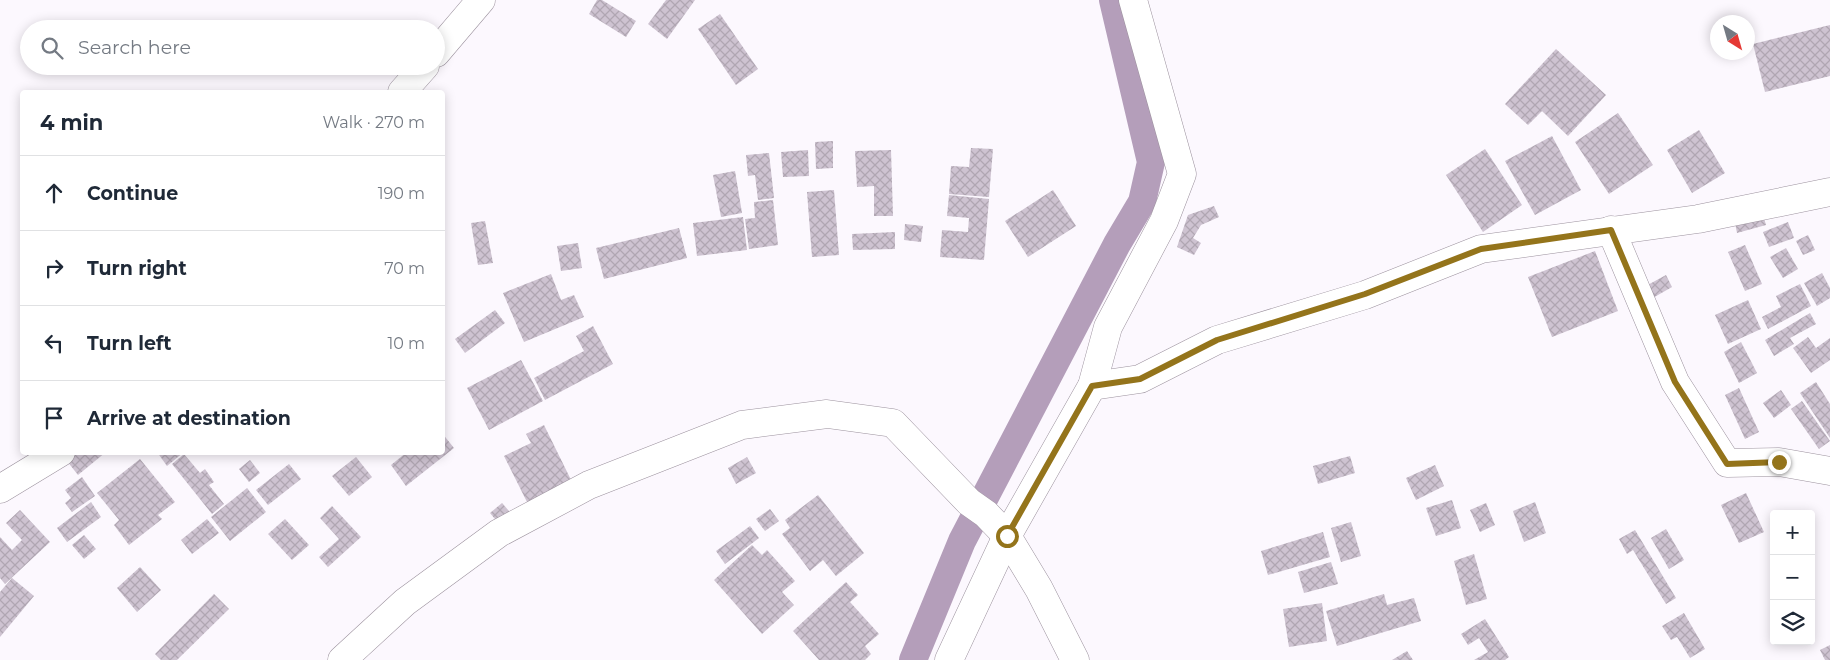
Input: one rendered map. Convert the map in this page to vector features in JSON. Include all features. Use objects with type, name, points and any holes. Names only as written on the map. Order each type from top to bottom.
[{"type":"street","points":[[445,42],[481,0]]},
{"type":"street","points":[[949,660],[1007,536],[1092,386],[1108,327],[1164,221],[1182,174],[1133,0]]},
{"type":"street","points":[[404,90],[417,75]]},
{"type":"street","points":[[1092,386],[1140,379],[1217,340],[1365,294],[1481,249],[1698,219],[1830,192]]},
{"type":"street","points":[[1611,230],[1675,382],[1727,464],[1779,462],[1830,472]]},
{"type":"street","points":[[342,660],[405,602],[499,533],[588,485],[742,425],[827,414],[894,423],[1007,536],[1039,588],[1075,660]]},
{"type":"street","points":[[0,489],[56,455]]},
{"type":"building","points":[[597,0],[602,0],[636,21],[626,37],[589,14]]},
{"type":"building","points":[[666,0],[695,0],[667,39],[648,24]]},
{"type":"building","points":[[720,14],[758,69],[736,85],[698,29]]},
{"type":"building","points":[[1830,25],[1830,76],[1765,92],[1755,52],[1755,44]]},
{"type":"building","points":[[1556,49],[1606,95],[1568,136],[1542,111],[1528,125],[1505,104]]},
{"type":"building","points":[[1618,113],[1653,165],[1609,194],[1575,142]]},
{"type":"building","points":[[1699,130],[1725,173],[1692,193],[1667,150]]},
{"type":"building","points":[[1552,136],[1581,190],[1535,215],[1505,161]]},
{"type":"building","points":[[833,141],[833,168],[816,169],[815,142]]},
{"type":"building","points":[[971,148],[993,149],[989,197],[949,194],[951,166],[969,167]]},
{"type":"building","points":[[1485,149],[1522,205],[1483,232],[1446,175]]},
{"type":"building","points":[[808,150],[809,176],[783,177],[781,152]]},
{"type":"building","points":[[891,150],[893,216],[874,216],[874,186],[857,187],[855,151]]},
{"type":"building","points":[[769,153],[774,198],[758,200],[755,175],[748,176],[746,155]]},
{"type":"building","points":[[735,171],[742,213],[721,217],[713,175]]},
{"type":"building","points":[[834,190],[839,255],[812,257],[807,192]]},
{"type":"building","points":[[1053,190],[1076,226],[1028,257],[1005,221]]},
{"type":"building","points":[[949,195],[989,199],[984,260],[940,257],[942,230],[968,232],[969,218],[947,216]]},
{"type":"building","points":[[773,200],[778,245],[749,249],[745,219],[755,218],[754,202]]},
{"type":"building","points":[[1214,206],[1219,217],[1201,225],[1193,238],[1201,243],[1194,255],[1177,247],[1188,215]]},
{"type":"building","points":[[1762,211],[1766,225],[1737,233],[1734,218]]},
{"type":"building","points":[[743,217],[747,250],[697,256],[693,223]]},
{"type":"building","points":[[485,221],[493,263],[478,265],[471,223]]},
{"type":"building","points":[[1788,222],[1794,238],[1769,247],[1763,232]]},
{"type":"building","points":[[905,224],[923,226],[921,242],[904,240]]},
{"type":"building","points":[[679,228],[687,258],[604,279],[596,248]]},
{"type":"building","points":[[895,232],[895,249],[853,250],[852,234]]},
{"type":"building","points":[[1808,235],[1815,250],[1803,255],[1796,241]]},
{"type":"building","points":[[578,243],[582,268],[561,271],[557,246]]},
{"type":"building","points":[[1745,245],[1762,284],[1745,291],[1728,252]]},
{"type":"building","points":[[1786,248],[1798,269],[1783,278],[1770,257]]},
{"type":"building","points":[[1595,251],[1618,311],[1552,337],[1528,277]]},
{"type":"building","points":[[1822,273],[1830,288],[1830,298],[1817,306],[1804,283]]},
{"type":"building","points":[[551,274],[561,300],[574,295],[584,317],[524,342],[503,293]]},
{"type":"building","points":[[1666,275],[1672,287],[1651,299],[1644,287]]},
{"type":"building","points":[[1800,284],[1811,306],[1768,329],[1762,317],[1781,307],[1776,296]]},
{"type":"building","points":[[1748,300],[1761,329],[1728,344],[1715,315]]},
{"type":"building","points":[[495,310],[505,323],[465,353],[455,339]]},
{"type":"building","points":[[1810,313],[1816,324],[1790,338],[1794,344],[1774,356],[1765,340]]},
{"type":"building","points":[[593,326],[613,364],[545,400],[534,378],[584,351],[576,336]]},
{"type":"building","points":[[1808,337],[1816,348],[1830,338],[1830,360],[1811,373],[1793,348]]},
{"type":"building","points":[[1741,342],[1757,373],[1739,383],[1724,352]]},
{"type":"building","points":[[521,360],[543,401],[489,430],[467,388]]},
{"type":"building","points":[[1816,382],[1830,404],[1830,438],[1800,393]]},
{"type":"building","points":[[1739,388],[1759,432],[1745,439],[1725,395]]},
{"type":"building","points":[[1781,390],[1791,405],[1774,418],[1763,403]]},
{"type":"building","points":[[1802,401],[1830,441],[1819,449],[1791,409]]},
{"type":"building","points":[[544,425],[574,486],[530,508],[504,456],[531,443],[526,434]]},
{"type":"building","points":[[445,437],[454,448],[406,486],[391,465],[403,455],[445,455]]},
{"type":"building","points":[[64,455],[102,455],[78,475]]},
{"type":"building","points":[[159,455],[180,455],[167,466]]},
{"type":"building","points":[[185,455],[200,473],[205,469],[214,482],[209,485],[224,504],[212,514],[172,464]]},
{"type":"building","points":[[1350,456],[1355,473],[1318,484],[1313,466]]},
{"type":"building","points":[[356,457],[372,477],[349,496],[332,476]]},
{"type":"building","points":[[747,457],[756,473],[736,484],[728,468]]},
{"type":"building","points":[[140,459],[175,502],[158,515],[162,519],[129,545],[114,525],[119,520],[97,493]]},
{"type":"building","points":[[250,460],[260,473],[249,482],[239,469]]},
{"type":"building","points":[[289,464],[301,479],[268,505],[256,490]]},
{"type":"building","points":[[1435,465],[1444,486],[1416,500],[1406,478]]},
{"type":"building","points":[[82,477],[95,496],[72,512],[65,503],[71,498],[65,490]]},
{"type":"building","points":[[247,488],[266,512],[230,541],[211,517]]},
{"type":"building","points":[[1746,493],[1764,532],[1739,543],[1721,505]]},
{"type":"building","points":[[818,495],[864,553],[836,576],[823,560],[810,571],[782,534],[790,528],[785,520]]},
{"type":"building","points":[[1452,500],[1461,528],[1436,536],[1426,508]]},
{"type":"building","points":[[91,502],[101,517],[67,542],[57,528]]},
{"type":"building","points":[[1535,502],[1546,533],[1524,542],[1513,511]]},
{"type":"building","points":[[502,503],[516,519],[504,530],[490,513]]},
{"type":"building","points":[[1486,503],[1495,525],[1480,532],[1470,510]]},
{"type":"building","points":[[332,506],[361,537],[328,567],[319,557],[339,539],[320,518]]},
{"type":"building","points":[[770,509],[779,521],[765,531],[756,519]]},
{"type":"building","points":[[20,510],[50,542],[5,584],[0,578],[0,537],[12,550],[22,540],[6,523]]},
{"type":"building","points":[[207,519],[219,533],[192,554],[181,540]]},
{"type":"building","points":[[285,519],[309,545],[292,560],[268,534]]},
{"type":"building","points":[[1351,522],[1361,556],[1341,562],[1331,528]]},
{"type":"building","points":[[750,526],[759,538],[725,564],[716,551]]},
{"type":"building","points":[[1666,529],[1684,560],[1669,569],[1651,538]]},
{"type":"building","points":[[1635,530],[1676,598],[1666,604],[1633,550],[1627,554],[1619,539]]},
{"type":"building","points":[[1323,532],[1330,557],[1268,575],[1261,551]]},
{"type":"building","points":[[84,535],[96,549],[84,559],[72,545]]},
{"type":"building","points":[[752,545],[762,555],[767,550],[795,581],[782,592],[794,605],[762,634],[714,580]]},
{"type":"building","points":[[1474,554],[1487,599],[1466,605],[1454,561]]},
{"type":"building","points":[[1331,562],[1338,584],[1304,593],[1298,572]]},
{"type":"building","points":[[140,567],[161,590],[137,612],[117,588]]},
{"type":"building","points":[[12,578],[34,596],[0,637],[0,592]]},
{"type":"building","points":[[846,582],[858,595],[850,602],[879,634],[865,646],[871,654],[865,660],[819,660],[793,631]]},
{"type":"building","points":[[214,594],[229,609],[177,660],[161,660],[155,654]]},
{"type":"building","points":[[1384,594],[1387,605],[1414,598],[1421,621],[1337,646],[1326,611]]},
{"type":"building","points":[[1322,603],[1327,641],[1289,647],[1283,609]]},
{"type":"building","points":[[1684,613],[1705,649],[1690,658],[1677,637],[1671,640],[1662,626]]},
{"type":"building","points":[[1485,619],[1509,657],[1505,660],[1474,660],[1488,652],[1479,638],[1468,645],[1461,634]]},
{"type":"building","points":[[1830,645],[1830,660],[1825,660],[1820,650]]},
{"type":"building","points":[[1407,651],[1413,660],[1392,660]]},
{"type":"waterway","points":[[913,660],[962,541],[1117,244],[1142,202],[1151,162],[1113,0]]},
{"type":"route","points":[[1007,536],[1092,386],[1140,379],[1217,340],[1365,294],[1481,249],[1611,230],[1675,382],[1727,464],[1779,462]]}]
